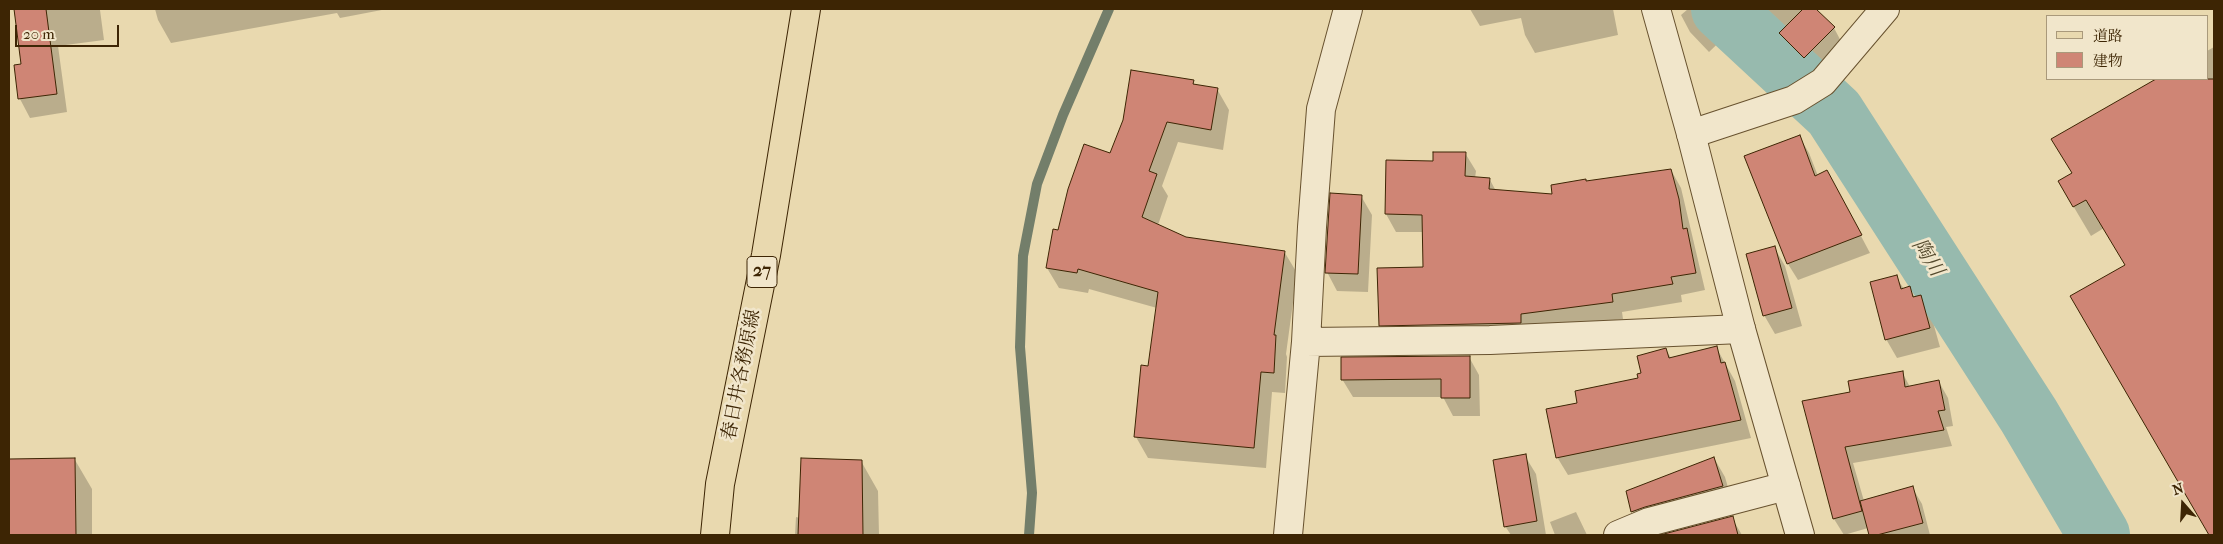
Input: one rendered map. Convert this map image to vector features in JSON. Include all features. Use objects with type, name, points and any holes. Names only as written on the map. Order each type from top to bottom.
[{"type":"main road","name":"春日井各務原線","points":[[715,535],[720,484],[766,255],[806,9]]},
{"type":"street","points":[[1288,535],[1306,342],[1321,109],[1348,9]]},
{"type":"street","points":[[1656,9],[1691,134],[1741,329],[1800,535]]},
{"type":"street","points":[[1691,134],[1794,100],[1823,82],[1886,9]]},
{"type":"street","points":[[1306,342],[1490,340],[1741,329]]},
{"type":"street","points":[[1618,535],[1649,522],[1786,486]]},
{"type":"building","points":[[14,9],[46,9],[57,94],[18,99],[14,65],[21,64]]},
{"type":"building","points":[[1803,9],[1816,9],[1835,27],[1804,58],[1779,33]]},
{"type":"building","points":[[1131,70],[1194,80],[1193,84],[1218,88],[1211,130],[1167,122],[1149,171],[1157,174],[1142,217],[1186,237],[1285,251],[1274,335],[1276,335],[1274,373],[1261,372],[1254,448],[1134,437],[1141,365],[1148,366],[1158,292],[1078,269],[1077,273],[1046,268],[1053,229],[1058,230],[1068,189],[1084,144],[1110,153],[1123,120]]},
{"type":"building","points":[[2214,79],[2214,535],[2209,535],[2070,296],[2125,265],[2086,200],[2073,207],[2058,181],[2072,173],[2051,139],[2154,80]]},
{"type":"building","points":[[1800,135],[1815,176],[1827,170],[1862,235],[1787,264],[1744,156]]},
{"type":"building","points":[[1433,152],[1466,152],[1465,176],[1490,178],[1489,189],[1552,194],[1551,185],[1671,169],[1679,199],[1683,229],[1687,228],[1696,273],[1671,277],[1673,284],[1612,294],[1613,302],[1521,314],[1521,323],[1379,326],[1377,268],[1423,267],[1422,215],[1385,214],[1386,160],[1433,161]]},
{"type":"building","points":[[1330,193],[1362,195],[1358,274],[1325,273]]},
{"type":"building","points":[[1775,246],[1792,308],[1763,316],[1746,254]]},
{"type":"building","points":[[1897,275],[1901,289],[1910,286],[1913,297],[1921,295],[1930,328],[1885,340],[1870,282]]},
{"type":"building","points":[[1717,346],[1721,363],[1725,362],[1741,420],[1556,458],[1546,409],[1577,403],[1575,391],[1638,378],[1637,374],[1641,373],[1637,356],[1666,348],[1669,358]]},
{"type":"building","points":[[1470,356],[1470,398],[1441,398],[1441,379],[1341,380],[1341,357]]},
{"type":"building","points":[[1903,371],[1905,387],[1939,380],[1945,410],[1938,411],[1944,430],[1845,447],[1862,511],[1833,519],[1802,401],[1850,392],[1848,381]]},
{"type":"building","points":[[1526,454],[1537,521],[1504,527],[1493,460]]},
{"type":"building","points":[[1714,457],[1723,486],[1631,512],[1626,491]]},
{"type":"building","points":[[75,458],[76,535],[9,535],[9,459]]},
{"type":"building","points":[[801,458],[862,460],[863,535],[798,535]]},
{"type":"building","points":[[1913,486],[1923,523],[1877,535],[1869,535],[1860,501]]},
{"type":"building","points":[[1733,516],[1738,535],[1660,535]]},
{"type":"waterway","points":[[1029,535],[1032,493],[1020,347],[1023,256],[1037,184],[1063,115],[1109,9]]},
{"type":"waterway","name":"陶川","points":[[1722,9],[1834,113],[2029,416],[2099,535]]}]
